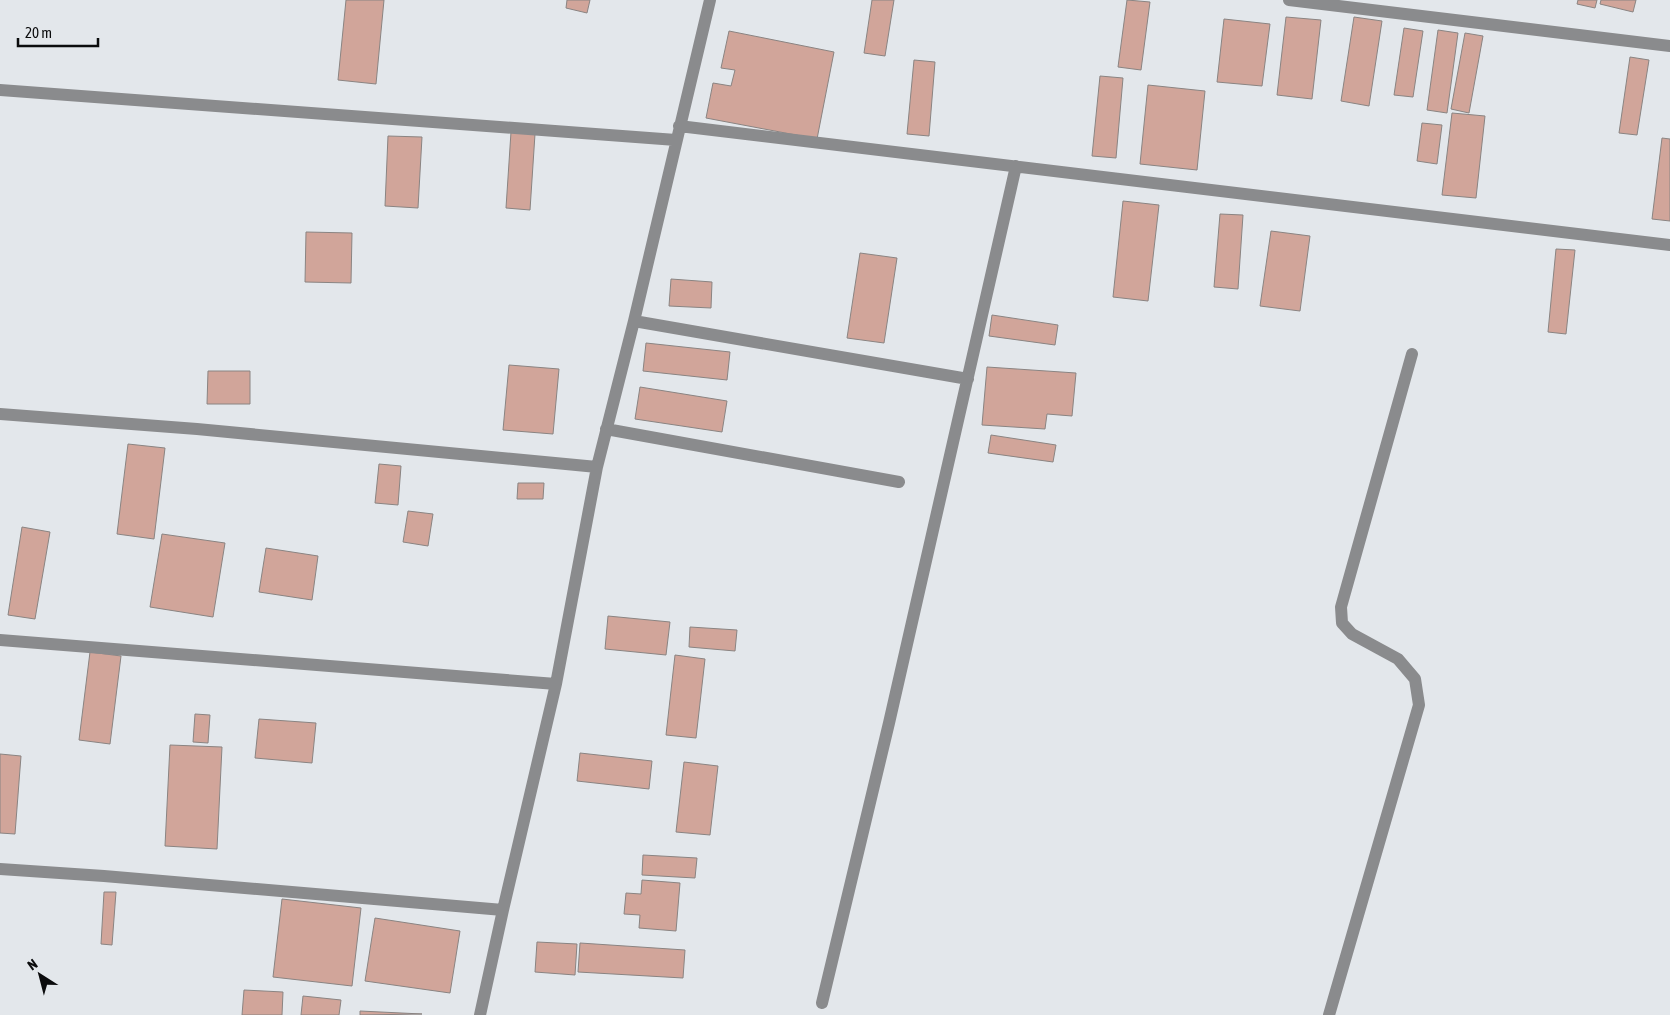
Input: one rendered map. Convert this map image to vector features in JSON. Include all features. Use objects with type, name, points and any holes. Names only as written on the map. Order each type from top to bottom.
[{"type":"street","points":[[480,1015],[502,910],[556,684],[597,467],[634,321],[710,0]]},
{"type":"street","points":[[1289,0],[1670,46]]},
{"type":"street","points":[[0,90],[676,140]]},
{"type":"street","points":[[679,126],[1670,245]]},
{"type":"street","points":[[822,1003],[889,723],[1016,166]]},
{"type":"street","points":[[634,321],[968,379]]},
{"type":"street","points":[[1329,1015],[1419,705],[1415,679],[1398,659],[1352,634],[1342,623],[1341,607],[1412,354]]},
{"type":"street","points":[[0,414],[197,429],[597,467]]},
{"type":"street","points":[[606,429],[899,482]]},
{"type":"street","points":[[0,640],[556,684]]},
{"type":"street","points":[[0,869],[502,910]]},
{"type":"building","points":[[346,0],[384,0],[376,84],[338,80]]},
{"type":"building","points":[[567,0],[590,0],[587,13],[566,8]]},
{"type":"building","points":[[872,0],[894,0],[885,56],[864,53]]},
{"type":"building","points":[[1127,0],[1150,2],[1141,70],[1118,67]]},
{"type":"building","points":[[1578,0],[1597,0],[1595,8],[1577,4]]},
{"type":"building","points":[[1601,0],[1636,0],[1633,12],[1600,4]]},
{"type":"building","points":[[1286,17],[1321,20],[1312,99],[1277,95]]},
{"type":"building","points":[[1354,17],[1382,21],[1369,106],[1341,101]]},
{"type":"building","points":[[1224,19],[1270,24],[1262,86],[1217,82]]},
{"type":"building","points":[[1404,28],[1423,31],[1413,97],[1394,95]]},
{"type":"building","points":[[1438,30],[1458,33],[1447,113],[1427,110]]},
{"type":"building","points":[[729,31],[834,52],[817,139],[706,118],[713,83],[731,86],[735,70],[721,68]]},
{"type":"building","points":[[1465,33],[1483,36],[1469,113],[1451,109]]},
{"type":"building","points":[[1630,57],[1649,60],[1637,135],[1619,133]]},
{"type":"building","points":[[914,60],[935,62],[929,136],[907,134]]},
{"type":"building","points":[[1100,76],[1123,78],[1116,158],[1092,156]]},
{"type":"building","points":[[1148,85],[1205,91],[1197,170],[1140,164]]},
{"type":"building","points":[[1452,113],[1485,116],[1476,198],[1442,195]]},
{"type":"building","points":[[1422,123],[1442,125],[1437,164],[1417,161]]},
{"type":"building","points":[[511,132],[535,134],[530,210],[506,208]]},
{"type":"building","points":[[388,136],[422,137],[418,208],[385,206]]},
{"type":"building","points":[[1662,138],[1670,139],[1670,221],[1652,219]]},
{"type":"building","points":[[1123,201],[1159,205],[1148,301],[1113,297]]},
{"type":"building","points":[[1220,214],[1243,215],[1238,289],[1214,287]]},
{"type":"building","points":[[1271,231],[1310,236],[1300,311],[1260,306]]},
{"type":"building","points":[[306,232],[352,233],[351,283],[305,282]]},
{"type":"building","points":[[1556,249],[1575,250],[1566,334],[1548,332]]},
{"type":"building","points":[[860,253],[897,258],[884,343],[847,338]]},
{"type":"building","points":[[671,279],[712,282],[711,308],[669,306]]},
{"type":"building","points":[[992,315],[1058,325],[1055,345],[989,336]]},
{"type":"building","points":[[646,343],[730,352],[727,380],[643,371]]},
{"type":"building","points":[[509,365],[559,369],[553,434],[503,430]]},
{"type":"building","points":[[987,367],[1076,373],[1072,416],[1047,414],[1045,429],[982,425]]},
{"type":"building","points":[[208,371],[250,371],[250,404],[207,404]]},
{"type":"building","points":[[640,387],[727,401],[722,432],[635,419]]},
{"type":"building","points":[[991,435],[1056,445],[1053,462],[988,453]]},
{"type":"building","points":[[128,444],[165,448],[154,539],[117,534]]},
{"type":"building","points":[[379,464],[401,466],[398,505],[375,503]]},
{"type":"building","points":[[518,483],[544,483],[543,499],[517,499]]},
{"type":"building","points":[[408,511],[433,514],[428,546],[403,542]]},
{"type":"building","points":[[22,527],[50,532],[35,619],[8,615]]},
{"type":"building","points":[[162,534],[225,543],[213,617],[150,607]]},
{"type":"building","points":[[266,548],[318,556],[312,600],[259,592]]},
{"type":"building","points":[[608,616],[670,622],[666,655],[605,649]]},
{"type":"building","points":[[690,627],[737,630],[735,651],[689,647]]},
{"type":"building","points":[[90,652],[121,656],[110,744],[79,740]]},
{"type":"building","points":[[675,655],[705,659],[696,738],[666,735]]},
{"type":"building","points":[[195,714],[210,715],[208,743],[193,742]]},
{"type":"building","points":[[259,719],[316,723],[312,763],[255,758]]},
{"type":"building","points":[[170,745],[222,747],[217,849],[165,846]]},
{"type":"building","points":[[580,753],[652,761],[649,789],[577,781]]},
{"type":"building","points":[[0,754],[21,756],[15,834],[0,833]]},
{"type":"building","points":[[684,762],[718,766],[710,835],[676,832]]},
{"type":"building","points":[[643,855],[697,858],[695,878],[642,875]]},
{"type":"building","points":[[642,880],[680,883],[676,931],[639,928],[640,915],[624,914],[626,893],[641,894]]},
{"type":"building","points":[[104,892],[116,892],[112,945],[101,944]]},
{"type":"building","points":[[282,899],[361,908],[352,986],[273,977]]},
{"type":"building","points":[[375,918],[460,931],[450,993],[365,981]]},
{"type":"building","points":[[537,942],[577,944],[575,975],[535,972]]},
{"type":"building","points":[[580,943],[685,950],[683,978],[578,972]]},
{"type":"building","points":[[244,990],[283,992],[282,1015],[242,1015]]},
{"type":"building","points":[[303,996],[341,1000],[339,1015],[301,1015]]},
{"type":"building","points":[[360,1011],[422,1014],[360,1015]]}]
